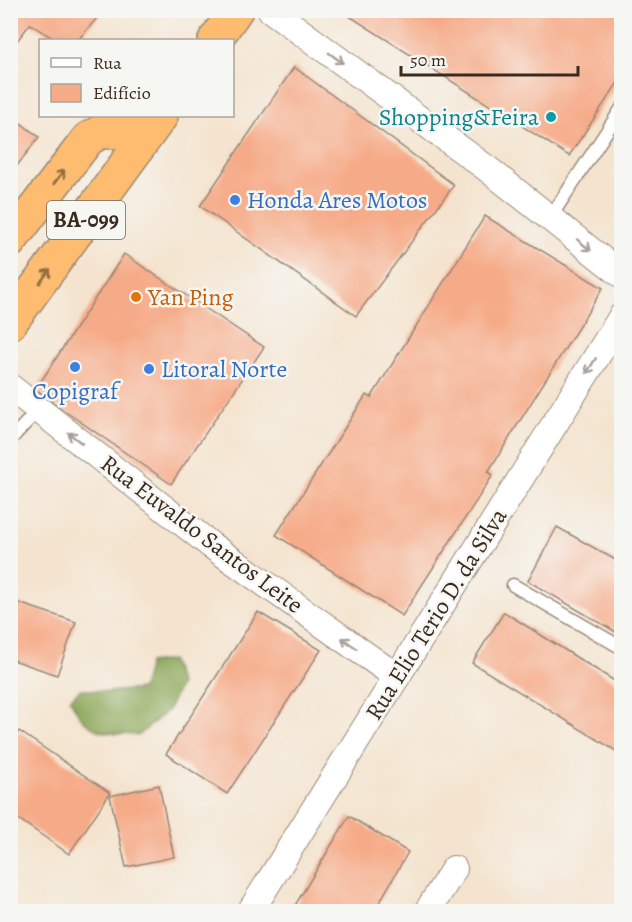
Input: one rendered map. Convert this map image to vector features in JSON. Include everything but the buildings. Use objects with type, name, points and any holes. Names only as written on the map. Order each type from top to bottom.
[{"type":"highway","points":[[14,229],[88,139],[100,132],[155,123]]},
{"type":"highway","name":"BA-099","points":[[10,323],[155,123]]},
{"type":"street","points":[[280,17],[489,170],[621,275]]},
{"type":"street","name":"Rua Elio Terio D. da Silva","points":[[250,912],[621,316]]},
{"type":"street","name":"Rua Euvaldo Santos Leite","points":[[10,387],[212,546],[397,677]]},
{"type":"street","points":[[427,912],[454,869]]},
{"type":"lane","points":[[550,218],[621,108]]},
{"type":"lane","points":[[10,440],[39,410]]},
{"type":"lane","points":[[10,460],[10,467]]},
{"type":"lane","points":[[513,585],[621,648]]},
{"type":"green space","points":[[171,660],[180,684],[168,710],[139,735],[115,734],[97,730],[83,720],[70,699],[81,689],[107,692],[142,689],[149,663]]},
{"type":"place","name":"Shopping&Feira","points":[[551,117]]},
{"type":"place","name":"Honda Ares Motos","points":[[235,200]]},
{"type":"place","name":"Yan Ping","points":[[136,297]]},
{"type":"place","name":"Copigraf","points":[[75,367]]},
{"type":"place","name":"Litoral Norte","points":[[149,369]]}]
